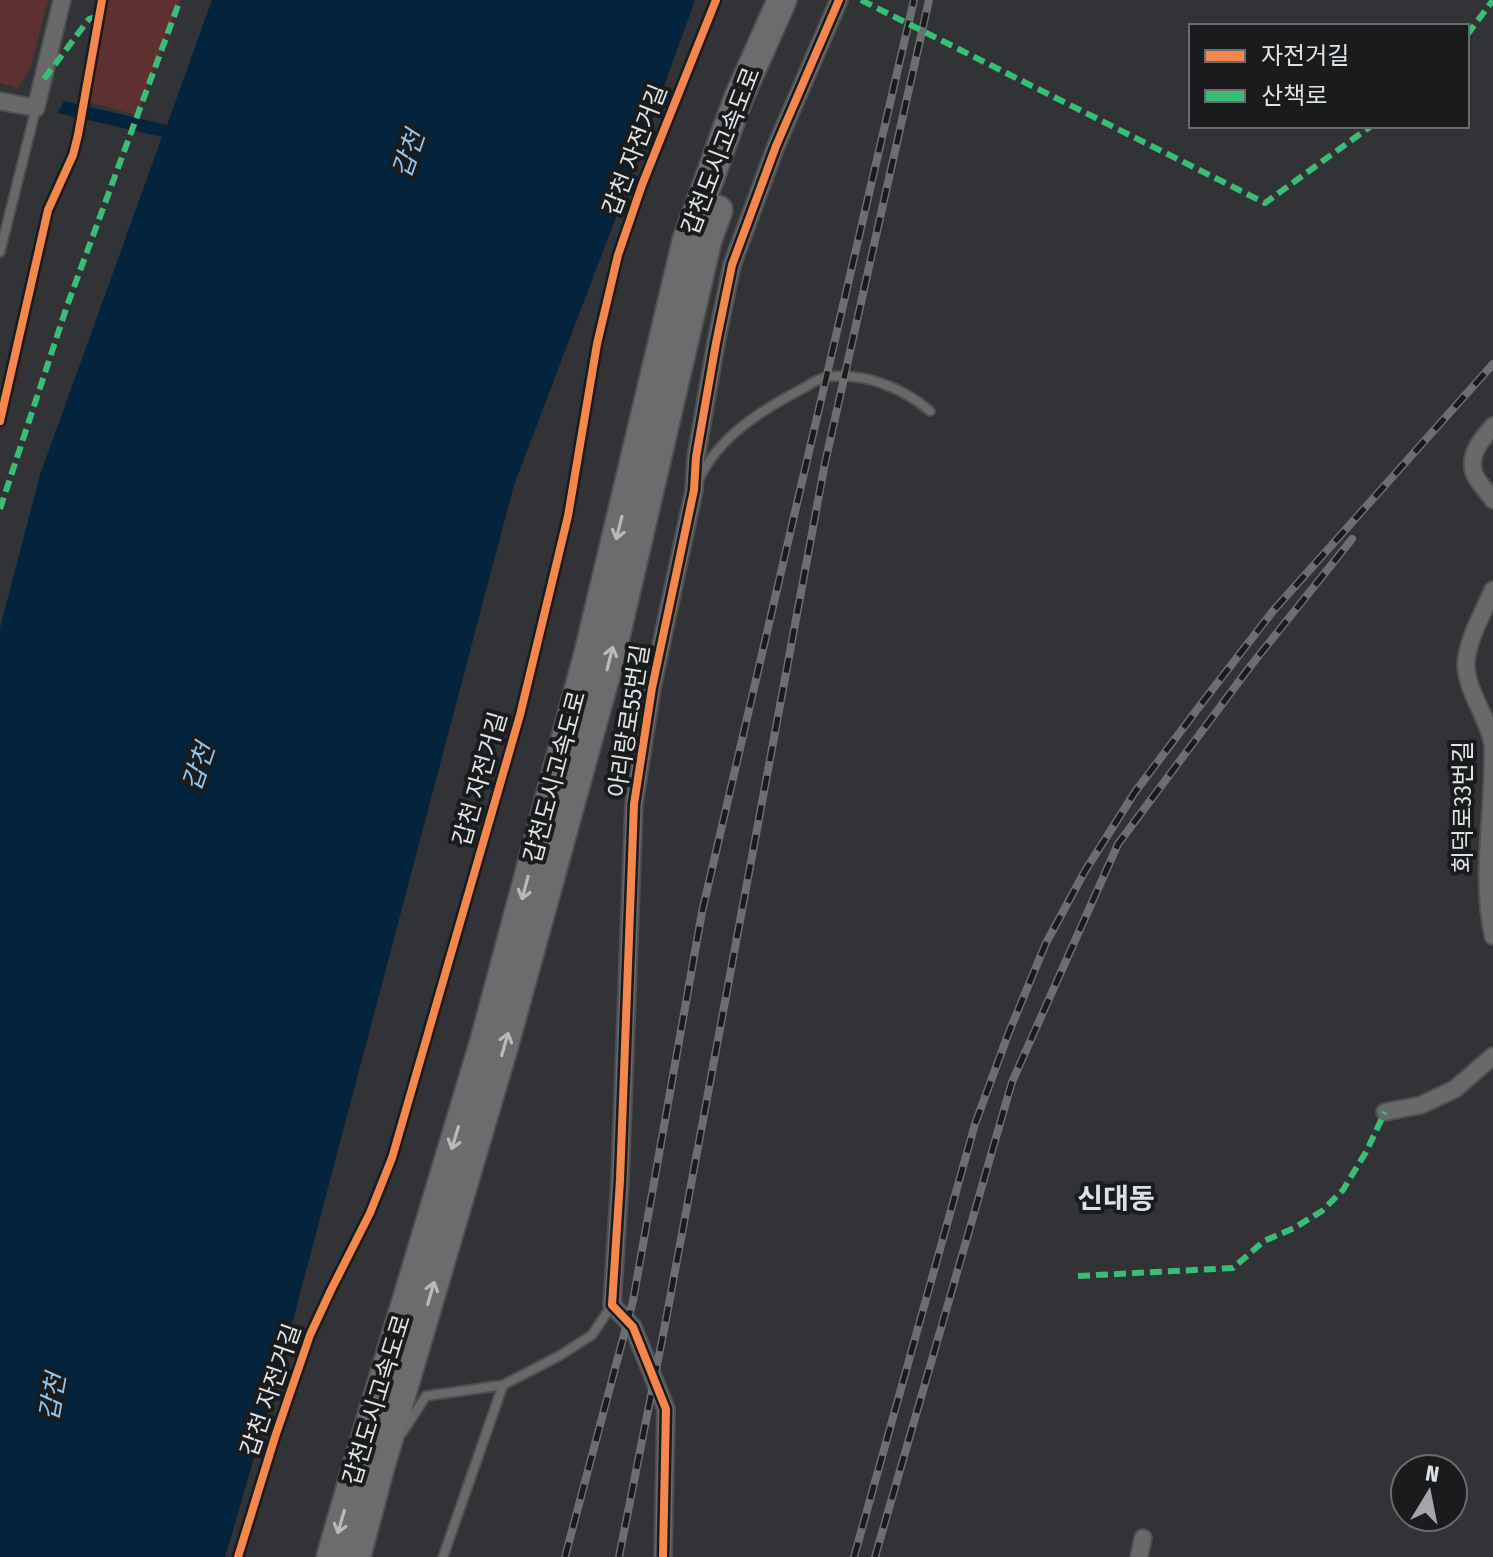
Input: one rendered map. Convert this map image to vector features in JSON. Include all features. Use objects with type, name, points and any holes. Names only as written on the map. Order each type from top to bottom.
[{"type":"highway","name":"갑천도시고속도로","points":[[331,1557],[484,1043],[589,652],[687,240],[739,97],[782,0]]},
{"type":"highway","name":"갑천도시고속도로","points":[[356,1557],[504,1045],[611,655],[707,241],[756,105],[803,0]]},
{"type":"street","points":[[0,101],[36,108],[62,0]]},
{"type":"street","name":"아리랑로55번길","points":[[612,1305],[620,1180],[634,804],[652,688],[694,490],[696,457],[732,265],[776,146],[839,0]]},
{"type":"street","points":[[1493,426],[1473,455],[1474,473],[1493,500]]},
{"type":"street","name":"회덕로33번길","points":[[1493,590],[1470,642],[1466,663],[1471,691],[1493,744],[1487,867],[1488,907],[1493,936]]},
{"type":"street","points":[[1385,1112],[1421,1105],[1455,1089],[1493,1056]]},
{"type":"street","points":[[612,1305],[633,1327],[666,1409],[663,1557]]},
{"type":"street","points":[[1139,1557],[1143,1538]]},
{"type":"lane","points":[[0,252],[36,108]]},
{"type":"lane","points":[[694,490],[709,459],[734,433],[771,405],[825,377],[880,382],[916,399],[930,411]]},
{"type":"lane","points":[[380,1467],[426,1396],[503,1385],[592,1335],[612,1305]]},
{"type":"lane","points":[[443,1557],[503,1385]]},
{"type":"shaded area","points":[[0,0],[48,0],[30,70],[17,88],[0,83]]},
{"type":"shaded area","points":[[102,0],[180,0],[137,115],[84,101]]},
{"type":"water","name":"갑천","points":[[212,0],[695,0],[514,485],[279,1373],[225,1557],[0,1557],[0,628],[40,475],[162,137],[58,113],[64,101],[167,125]]},
{"type":"railway","points":[[565,1557],[633,1301],[702,912],[914,0]]},
{"type":"railway","points":[[619,1557],[825,463],[929,0]]},
{"type":"railway","points":[[854,1557],[975,1124],[1046,943],[1085,871],[1135,792],[1205,699],[1273,611],[1493,364]]},
{"type":"railway","points":[[875,1557],[1012,1082],[1118,844],[1249,668],[1352,539]]},
{"type":"marked path","points":[[0,509],[67,306],[180,0]]},
{"type":"marked path","points":[[861,0],[1265,203],[1368,128]]},
{"type":"marked path","points":[[1469,32],[1493,0]]},
{"type":"marked path","points":[[44,79],[89,19],[99,16]]},
{"type":"marked path","points":[[1078,1276],[1233,1268],[1264,1241],[1322,1211],[1343,1190],[1385,1112]]},
{"type":"cycle path","points":[[0,421],[48,210],[73,155],[78,135],[102,0]]},
{"type":"cycle path","name":"갑천 자전거길","points":[[238,1557],[310,1335],[370,1213],[392,1158],[520,715],[568,516],[597,344],[618,255],[642,185],[716,0]]},
{"type":"cycle path","points":[[663,1557],[666,1409],[633,1327],[612,1305],[620,1180],[634,804],[652,688],[694,490],[696,457],[732,265],[776,146],[839,0]]},
{"type":"district","name":"신대동","points":[[1116,1198]]}]
